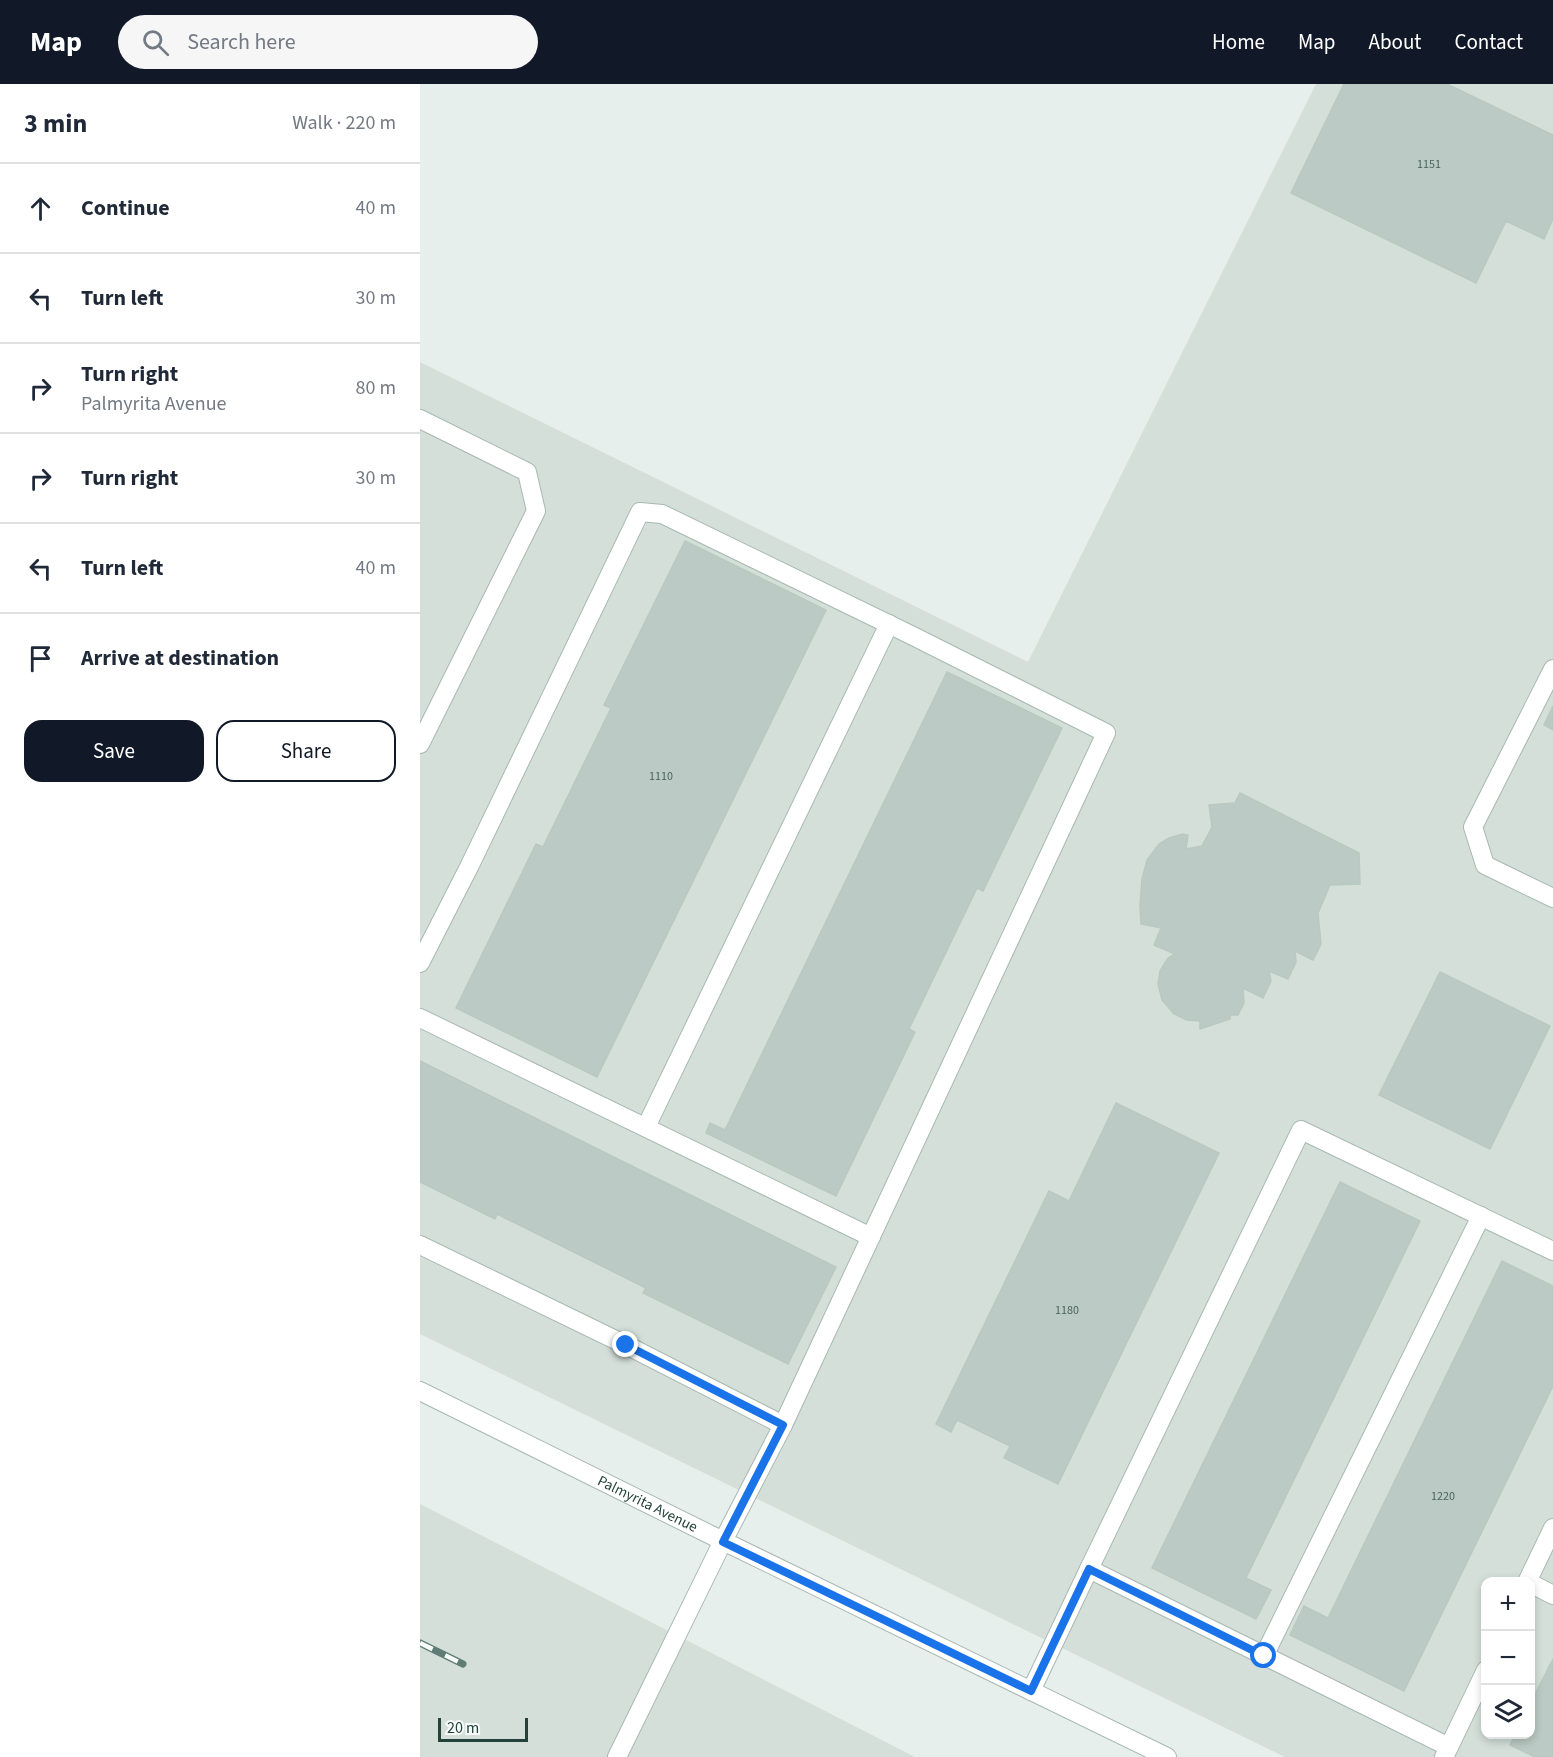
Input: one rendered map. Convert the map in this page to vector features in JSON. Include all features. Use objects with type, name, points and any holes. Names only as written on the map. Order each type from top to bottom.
[{"type":"street","points":[[420,419],[527,472],[536,511],[420,744]]},
{"type":"street","points":[[420,963],[470,865],[640,512],[662,514],[890,624],[1106,733],[783,1425],[617,1757]]},
{"type":"street","points":[[646,1127],[890,624]]},
{"type":"street","points":[[1553,669],[1473,827],[1485,865],[1553,898]]},
{"type":"street","points":[[420,1018],[871,1237]]},
{"type":"street","points":[[1031,1691],[1301,1130],[1553,1251]]},
{"type":"street","points":[[1264,1656],[1481,1216]]},
{"type":"street","points":[[420,1245],[626,1345],[783,1425]]},
{"type":"street","name":"Palmyrita Avenue","points":[[420,1391],[723,1542],[1167,1757]]},
{"type":"street","points":[[1531,1577],[1553,1528]]},
{"type":"street","points":[[1089,1569],[1264,1656],[1446,1752],[1481,1678]]},
{"type":"street","points":[[1535,1585],[1553,1595]]},
{"type":"shaded area","points":[[1316,84],[1553,84],[1553,1757],[1285,1757],[420,1334],[420,362],[1028,662]]},
{"type":"shaded area","points":[[420,1504],[915,1757],[420,1757]]},
{"type":"building","points":[[1344,84],[1447,84],[1553,135],[1553,219],[1544,239],[1506,221],[1476,283],[1291,193]]},
{"type":"building","points":[[685,541],[826,610],[597,1077],[456,1008],[536,844],[543,847],[611,708],[604,705]]},
{"type":"building","points":[[947,672],[1062,728],[983,891],[977,888],[909,1029],[915,1032],[836,1196],[706,1133],[710,1123],[725,1130]]},
{"type":"building","points":[[1553,706],[1553,730],[1544,725]]},
{"type":"building","points":[[1240,793],[1359,853],[1360,884],[1330,885],[1318,913],[1321,944],[1313,960],[1295,951],[1296,962],[1288,979],[1269,971],[1271,981],[1263,998],[1243,988],[1244,1003],[1238,1015],[1230,1015],[1230,1019],[1200,1029],[1200,1021],[1187,1020],[1174,1014],[1162,1000],[1158,984],[1160,971],[1168,958],[1175,954],[1154,945],[1161,928],[1141,924],[1142,879],[1147,860],[1159,844],[1183,834],[1188,835],[1186,849],[1202,846],[1212,827],[1209,805],[1235,803]]},
{"type":"building","points":[[1440,972],[1550,1026],[1490,1149],[1379,1095]]},
{"type":"building","points":[[420,1061],[836,1267],[788,1364],[643,1293],[646,1288],[497,1214],[495,1219],[420,1182]]},
{"type":"building","points":[[1116,1103],[1219,1153],[1058,1484],[1004,1458],[1010,1446],[957,1420],[951,1432],[936,1424],[1049,1191],[1069,1201]]},
{"type":"building","points":[[1340,1182],[1420,1221],[1246,1578],[1271,1590],[1256,1619],[1152,1568]]},
{"type":"building","points":[[1502,1261],[1553,1286],[1553,1386],[1404,1691],[1290,1635],[1304,1606],[1328,1618]]},
{"type":"building","points":[[1553,1659],[1553,1757],[1535,1757],[1510,1745],[1513,1739],[1535,1739],[1535,1694]]},
{"type":"railway","points":[[420,1643],[463,1664]]},
{"type":"route","points":[[626,1345],[783,1425],[723,1542],[1031,1691],[1089,1569],[1264,1656]]}]
